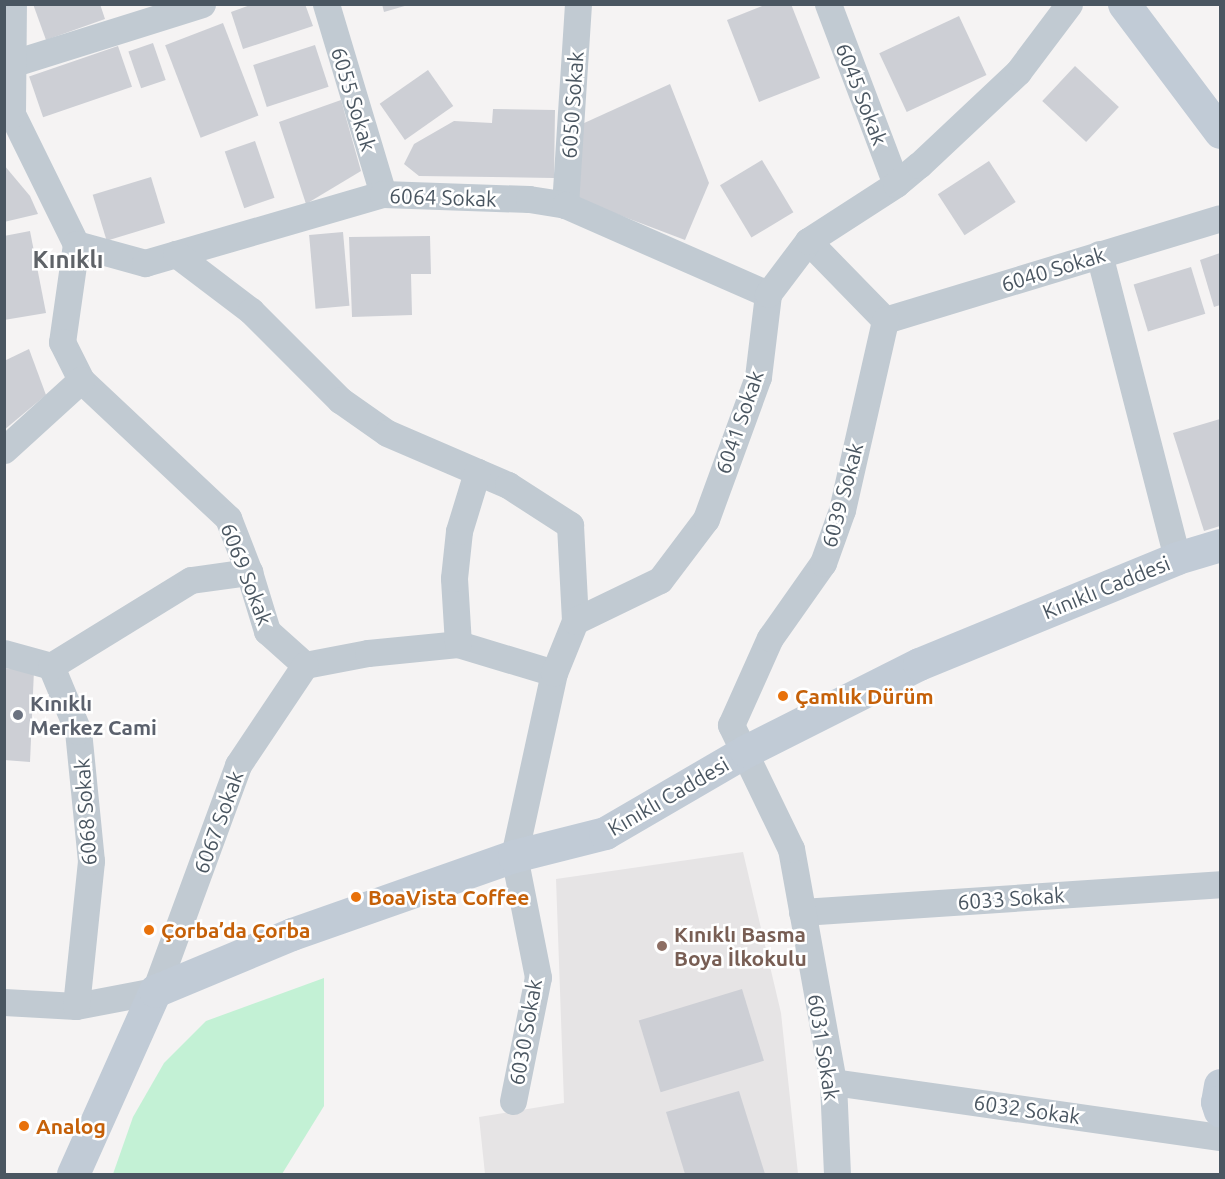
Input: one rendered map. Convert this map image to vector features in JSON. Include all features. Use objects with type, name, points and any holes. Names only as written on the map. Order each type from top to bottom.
[{"type":"street","points":[[13,4],[14,63],[8,113],[76,244]]},
{"type":"street","points":[[14,63],[202,4]]},
{"type":"street","name":"6055 Sokak","points":[[326,4],[383,194]]},
{"type":"street","name":"6050 Sokak","points":[[565,205],[578,4]]},
{"type":"street","name":"6045 Sokak","points":[[828,4],[896,184]]},
{"type":"street","points":[[768,294],[808,241],[896,184],[1017,72],[1069,4]]},
{"type":"street","points":[[1124,4],[1221,132]]},
{"type":"street","name":"6064 Sokak","points":[[76,244],[145,263],[383,194],[529,199],[565,205],[768,294]]},
{"type":"street","name":"6040 Sokak","points":[[885,320],[1221,218]]},
{"type":"street","points":[[808,241],[885,320]]},
{"type":"street","name":"6069 Sokak","points":[[76,244],[62,342],[81,380],[228,518],[249,572],[267,631],[305,665]]},
{"type":"street","points":[[176,254],[251,311],[340,400],[387,433],[508,485],[570,525],[575,621],[554,673],[514,856]]},
{"type":"street","points":[[1099,254],[1177,558]]},
{"type":"street","name":"6041 Sokak","points":[[575,621],[660,580],[706,519],[758,376],[768,294]]},
{"type":"street","name":"6039 Sokak","points":[[746,752],[731,725],[770,638],[823,563],[842,510],[885,320]]},
{"type":"street","points":[[4,450],[81,380]]},
{"type":"street","points":[[458,644],[455,566],[459,531],[477,472]]},
{"type":"street","name":"Kınıklı Caddesi","points":[[155,991],[292,934],[514,856],[605,833],[746,752],[919,664],[1177,558],[1221,545]]},
{"type":"street","points":[[4,653],[51,666],[191,580],[249,572]]},
{"type":"street","points":[[305,665],[368,653],[458,644],[554,673]]},
{"type":"street","name":"6067 Sokak","points":[[155,991],[238,765],[305,665]]},
{"type":"street","name":"6068 Sokak","points":[[51,666],[78,731],[92,861],[76,1006]]},
{"type":"street","name":"6031 Sokak","points":[[746,752],[791,849],[833,1082],[837,1174]]},
{"type":"street","name":"6030 Sokak","points":[[513,1101],[538,977],[514,856]]},
{"type":"street","name":"6033 Sokak","points":[[802,912],[1221,884]]},
{"type":"street","points":[[4,1002],[76,1006],[155,991]]},
{"type":"street","points":[[73,1174],[155,991]]},
{"type":"street","name":"6032 Sokak","points":[[833,1082],[1221,1137]]},
{"type":"street","points":[[1221,1085],[1217,1102],[1221,1111]]},
{"type":"shaded area","name":"Kınıklı Basma Boya İlkokulu","points":[[743,852],[781,1013],[798,1174],[485,1174],[479,1117],[564,1103],[556,879]]},
{"type":"green space","points":[[324,978],[324,1106],[282,1174],[113,1174],[133,1117],[164,1063],[206,1021]]},
{"type":"building","points":[[33,4],[100,4],[105,19],[46,40]]},
{"type":"building","points":[[253,4],[305,4],[313,26],[243,49],[231,12]]},
{"type":"building","points":[[382,4],[408,4],[408,5],[384,12]]},
{"type":"building","points":[[767,4],[791,4],[820,78],[759,102],[727,20]]},
{"type":"building","points":[[959,16],[986,75],[907,112],[879,53]]},
{"type":"building","points":[[223,23],[258,115],[201,138],[165,45]]},
{"type":"building","points":[[153,43],[166,80],[141,88],[128,51]]},
{"type":"building","points":[[315,45],[329,87],[267,107],[253,65]]},
{"type":"building","points":[[118,46],[132,87],[43,117],[29,77]]},
{"type":"building","points":[[1075,66],[1119,107],[1086,142],[1042,101]]},
{"type":"building","points":[[428,70],[453,106],[405,140],[380,104]]},
{"type":"building","points":[[670,84],[709,183],[685,240],[577,199],[582,124]]},
{"type":"building","points":[[341,100],[361,171],[306,204],[279,122]]},
{"type":"building","points":[[493,109],[555,110],[554,178],[419,176],[404,164],[414,144],[454,121],[492,123]]},
{"type":"building","points":[[255,141],[275,198],[244,208],[225,151]]},
{"type":"building","points":[[762,160],[793,212],[751,238],[720,185]]},
{"type":"building","points":[[989,161],[1016,202],[965,235],[938,194]]},
{"type":"building","points":[[4,165],[30,196],[38,214],[4,222]]},
{"type":"building","points":[[151,177],[165,223],[107,241],[93,195]]},
{"type":"building","points":[[30,231],[46,313],[4,320],[4,236]]},
{"type":"building","points":[[343,232],[349,306],[316,309],[309,235]]},
{"type":"building","points":[[430,236],[431,274],[411,274],[412,315],[352,317],[349,237]]},
{"type":"building","points":[[1220,253],[1220,305],[1214,307],[1200,260]]},
{"type":"building","points":[[1191,267],[1205,314],[1148,331],[1134,285]]},
{"type":"building","points":[[29,349],[46,395],[4,430],[4,361]]},
{"type":"building","points":[[1220,419],[1220,526],[1204,531],[1173,433]]},
{"type":"building","name":"Kınıklı Merkez Cami","points":[[4,668],[34,670],[30,762],[4,760]]},
{"type":"building","points":[[742,989],[764,1061],[661,1092],[639,1021]]},
{"type":"building","points":[[739,1091],[765,1174],[685,1174],[666,1112]]},
{"type":"place","name":"Çamlık Dürüm","points":[[783,696]]},
{"type":"place","name":"Kınıklı Merkez Cami","points":[[18,715]]},
{"type":"place","name":"BoaVista Coffee","points":[[356,897]]},
{"type":"place","name":"Çorba’da Çorba","points":[[149,930]]},
{"type":"place","name":"Kınıklı Basma Boya İlkokulu","points":[[662,946]]},
{"type":"place","name":"Analog","points":[[24,1126]]},
{"type":"district","name":"Kınıklı","points":[[68,260]]}]
